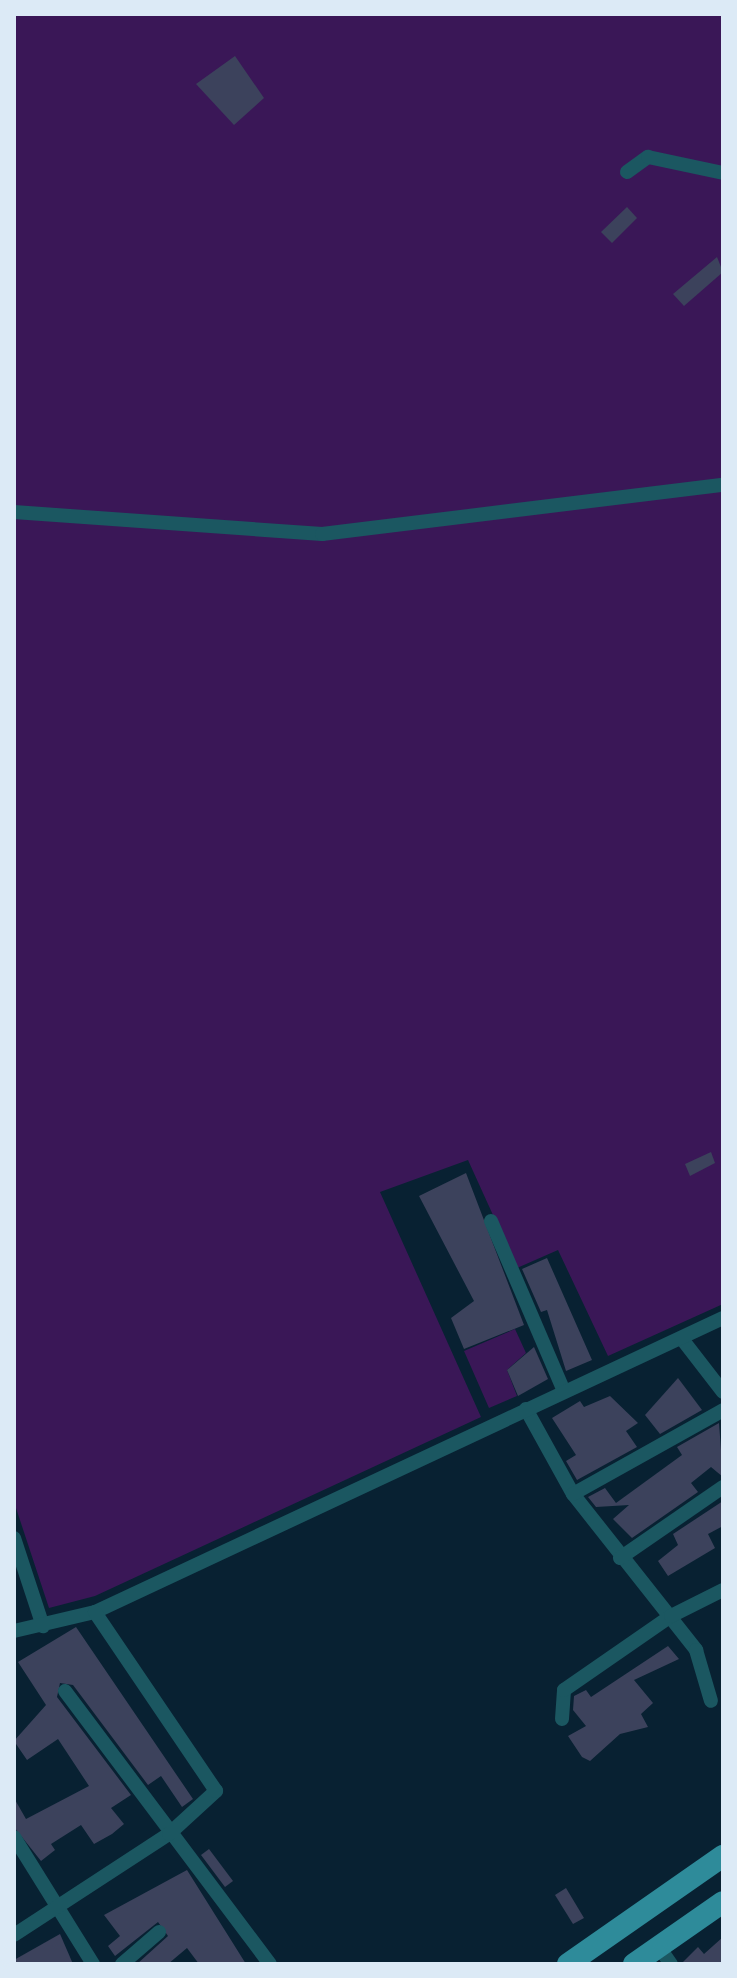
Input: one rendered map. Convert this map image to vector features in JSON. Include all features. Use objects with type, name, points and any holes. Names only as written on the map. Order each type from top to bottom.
[{"type":"main road","points":[[568,1964],[723,1856]]},
{"type":"main road","points":[[634,1964],[665,1955],[723,1902]]},
{"type":"street","points":[[627,172],[648,157],[723,173]]},
{"type":"street","points":[[14,512],[322,534],[723,485]]},
{"type":"street","points":[[491,1221],[564,1391]]},
{"type":"street","points":[[14,1631],[95,1612],[723,1318]]},
{"type":"street","points":[[682,1339],[723,1392]]},
{"type":"street","points":[[526,1409],[573,1494],[620,1558],[696,1650],[711,1701]]},
{"type":"street","points":[[573,1494],[723,1410]]},
{"type":"street","points":[[620,1558],[723,1487]]},
{"type":"street","points":[[14,1538],[43,1626]]},
{"type":"street","points":[[562,1719],[564,1690],[671,1616],[723,1590]]},
{"type":"street","points":[[14,1935],[169,1834],[216,1791],[95,1612]]},
{"type":"street","points":[[65,1691],[169,1834],[270,1964]]},
{"type":"street","points":[[14,1837],[93,1964]]},
{"type":"street","points":[[122,1964],[159,1932]]},
{"type":"shaded area","points":[[14,14],[723,14],[723,1304],[608,1356],[558,1250],[517,1268],[468,1160],[380,1192],[481,1417],[95,1596],[49,1608],[14,1502]]},
{"type":"shaded area","points":[[515,1329],[526,1353],[507,1370],[517,1396],[489,1408],[464,1351]]},
{"type":"building","points":[[235,56],[264,98],[234,125],[196,84]]},
{"type":"building","points":[[627,207],[637,218],[612,243],[601,232]]},
{"type":"building","points":[[717,257],[723,272],[684,306],[673,294]]},
{"type":"building","points":[[711,1152],[715,1163],[690,1176],[685,1164]]},
{"type":"building","points":[[466,1173],[524,1325],[464,1349],[451,1318],[474,1301],[419,1196]]},
{"type":"building","points":[[547,1258],[592,1360],[566,1371],[547,1310],[541,1312],[522,1269]]},
{"type":"building","points":[[534,1347],[548,1379],[518,1396],[507,1370]]},
{"type":"building","points":[[678,1378],[702,1410],[660,1434],[645,1415]]},
{"type":"building","points":[[610,1396],[638,1423],[626,1431],[637,1447],[577,1480],[566,1461],[576,1455],[552,1418],[580,1401],[584,1407]]},
{"type":"building","points":[[719,1423],[723,1477],[711,1467],[691,1483],[698,1492],[632,1538],[613,1519],[629,1505],[596,1507],[588,1497],[605,1488],[616,1503],[682,1455],[677,1447]]},
{"type":"building","points":[[723,1501],[723,1526],[708,1534],[715,1548],[668,1576],[658,1561],[678,1545],[673,1534]]},
{"type":"building","points":[[76,1627],[193,1799],[182,1807],[161,1776],[148,1785],[73,1685],[60,1683],[57,1697],[131,1795],[111,1808],[124,1824],[112,1834],[94,1844],[81,1825],[51,1844],[55,1850],[41,1861],[14,1827],[14,1798],[26,1819],[89,1786],[58,1739],[27,1760],[14,1741],[46,1705],[18,1662]]},
{"type":"building","points":[[668,1646],[679,1659],[634,1680],[653,1703],[641,1714],[648,1727],[620,1734],[590,1761],[582,1757],[568,1736],[586,1726],[573,1710],[574,1696],[586,1690],[591,1697]]},
{"type":"building","points":[[209,1849],[233,1881],[225,1887],[201,1855]]},
{"type":"building","points":[[187,1870],[246,1964],[199,1964],[187,1948],[168,1964],[137,1964],[168,1936],[158,1922],[115,1956],[108,1946],[120,1936],[104,1915]]},
{"type":"building","points":[[566,1888],[584,1918],[573,1924],[555,1895]]},
{"type":"building","points":[[60,1934],[73,1964],[14,1964],[14,1960]]},
{"type":"building","points":[[723,1937],[723,1964],[681,1964],[698,1947],[704,1954]]}]
